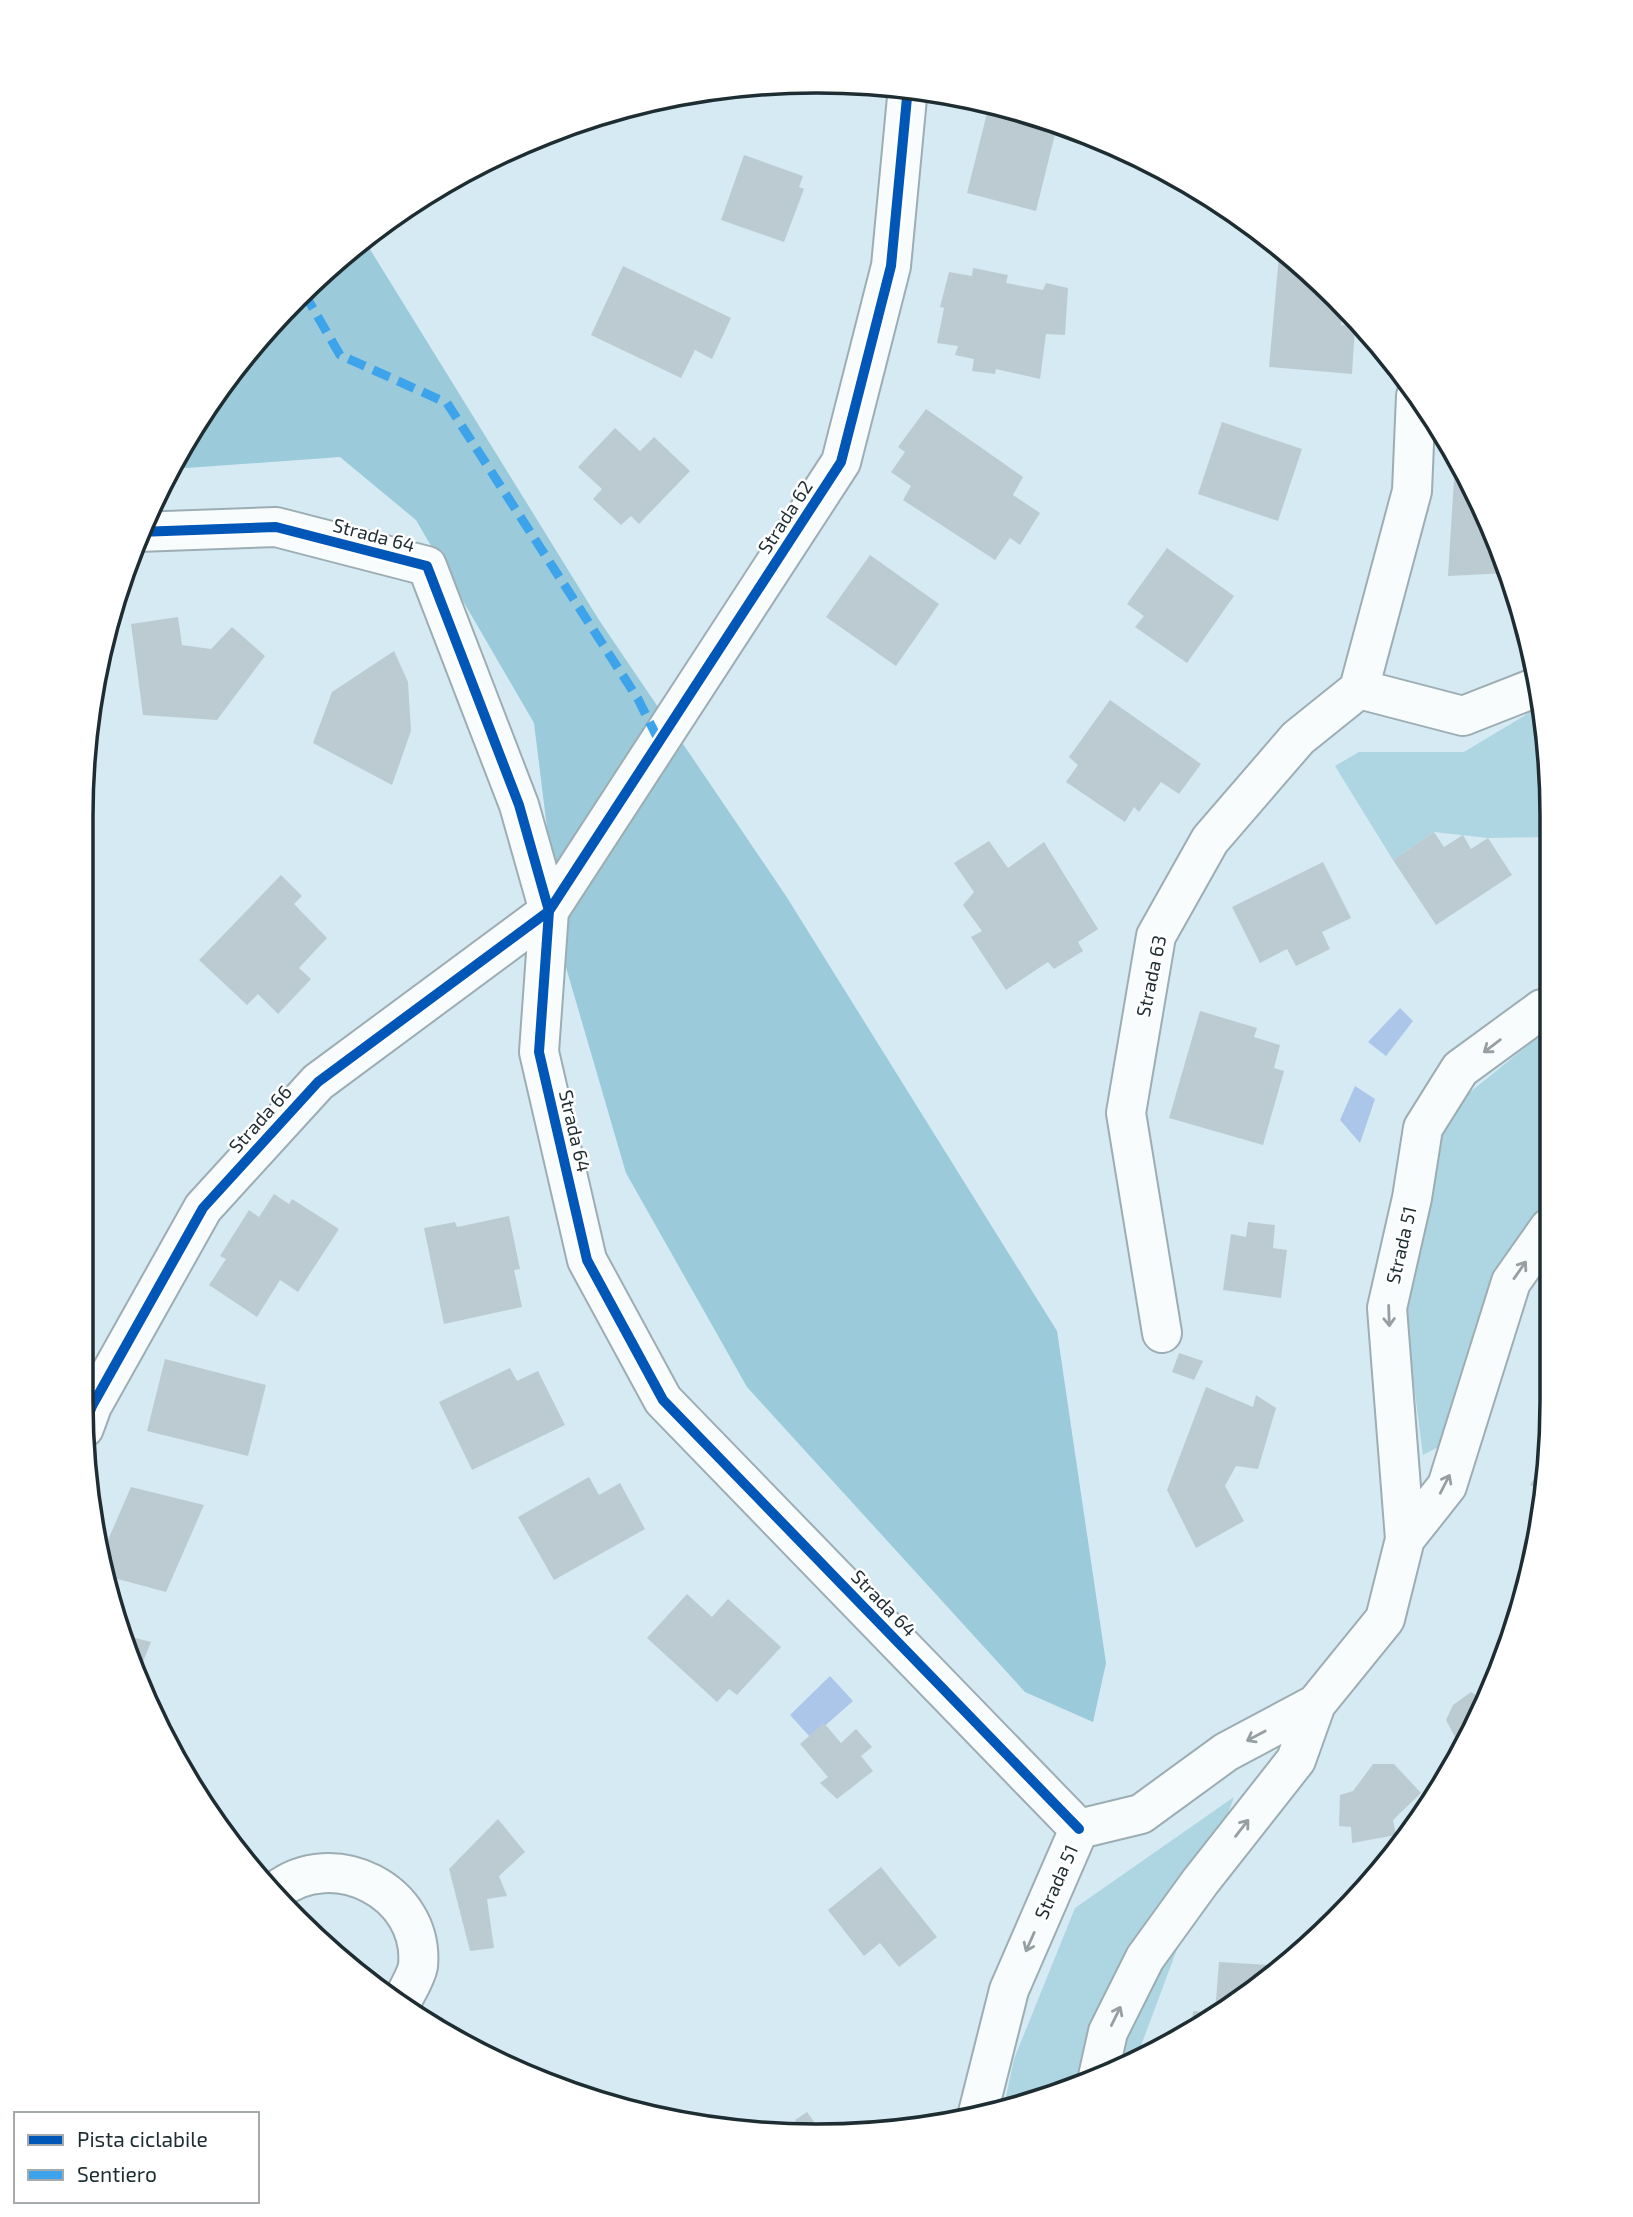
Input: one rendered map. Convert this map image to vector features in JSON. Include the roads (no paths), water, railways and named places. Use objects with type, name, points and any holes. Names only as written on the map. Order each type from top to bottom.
[{"type":"street","name":"Strada 62","points":[[549,911],[841,462],[891,266],[907,99]]},
{"type":"street","points":[[1415,410],[1412,491],[1359,689],[1463,716],[1529,690]]},
{"type":"street","name":"Strada 64","points":[[152,532],[276,527],[427,566],[519,805],[549,911],[539,1052],[587,1260],[663,1400],[1079,1829]]},
{"type":"street","name":"Strada 63","points":[[1162,1333],[1126,1113],[1156,936],[1210,840],[1298,738],[1359,689]]},
{"type":"street","name":"Strada 66","points":[[93,1404],[203,1208],[318,1082],[549,911]]},
{"type":"street","name":"Strada 51","points":[[1100,2066],[1108,2032],[1145,1958],[1200,1881],[1296,1760],[1316,1704],[1385,1619],[1405,1539],[1387,1308],[1412,1198],[1423,1128],[1460,1069],[1540,1010]]},
{"type":"street","name":"Strada 51","points":[[1405,1539],[1447,1486],[1511,1282],[1540,1241]]},
{"type":"street","name":"Strada 51","points":[[980,2105],[1009,1990],[1079,1829],[1140,1814],[1226,1752],[1316,1704]]},
{"type":"street","points":[[281,1887],[312,1874],[339,1872],[365,1879],[388,1894],[406,1915],[416,1941],[418,1968],[405,1995]]}]
